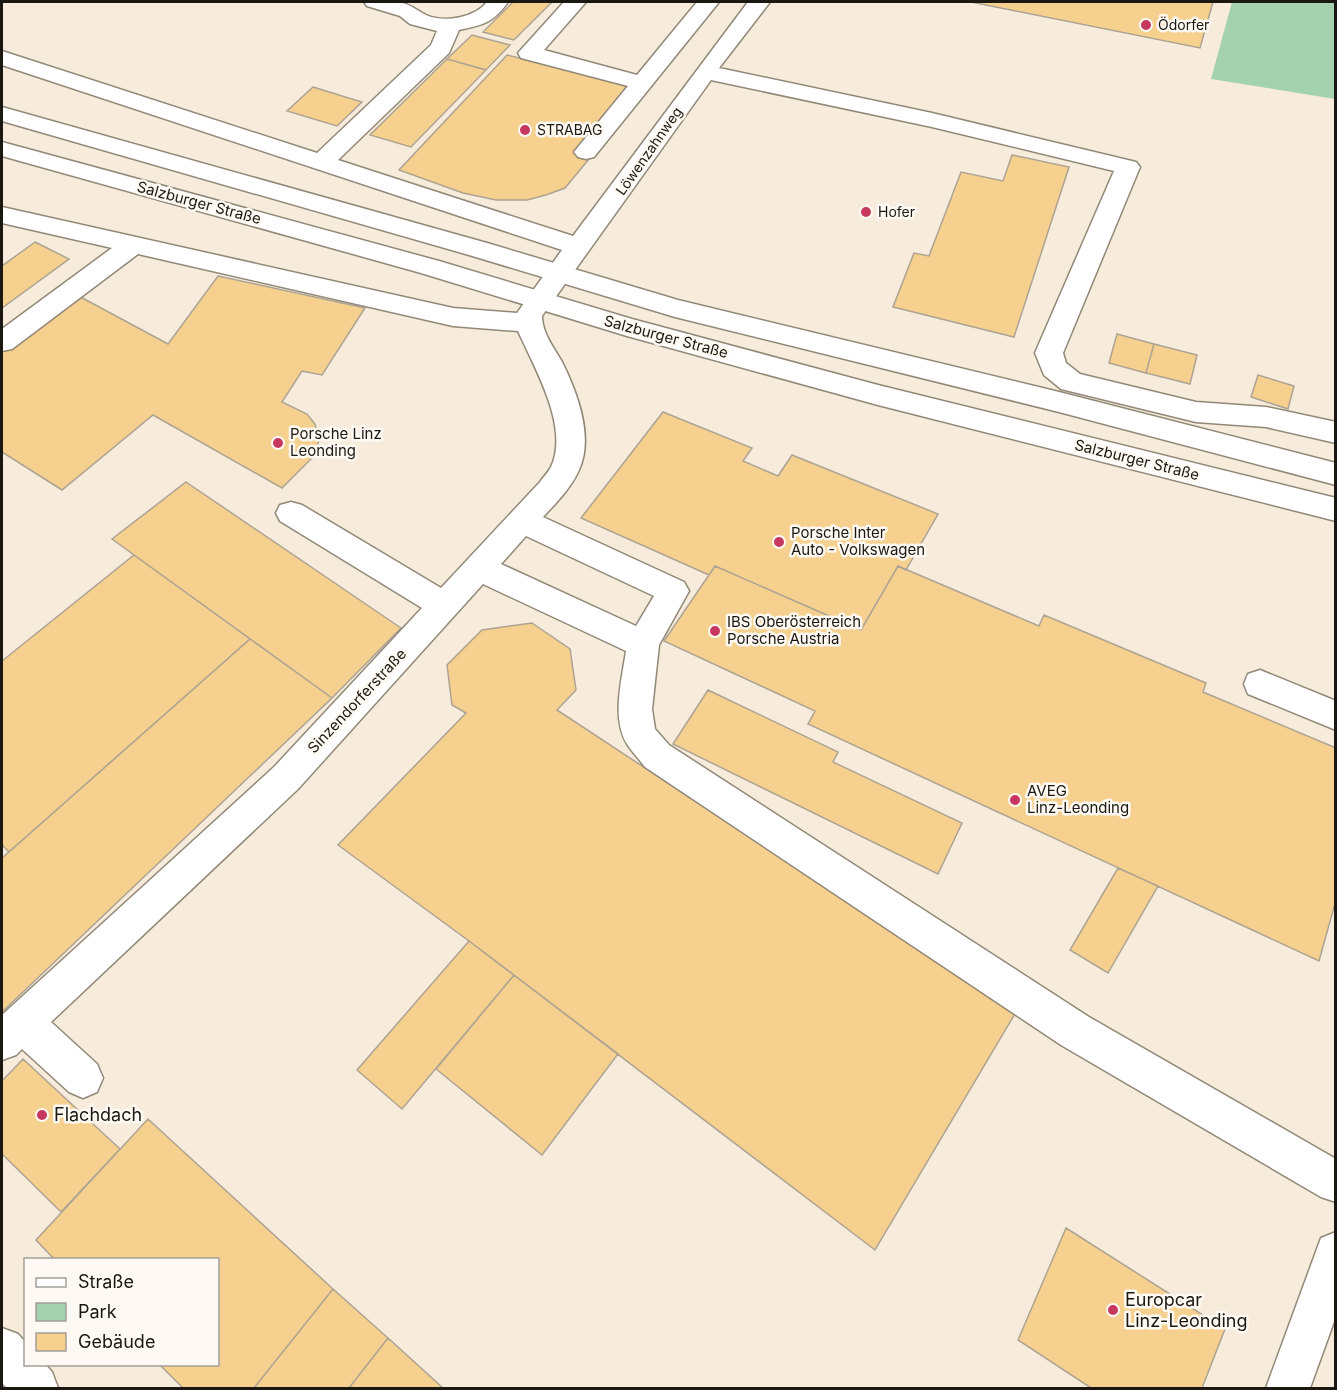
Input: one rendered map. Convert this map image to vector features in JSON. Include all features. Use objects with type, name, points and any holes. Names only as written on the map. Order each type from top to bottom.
[{"type":"street","points":[[374,2],[406,6],[418,19],[434,24],[450,25],[475,20],[490,12],[497,2]]},
{"type":"street","points":[[575,2],[529,53],[642,83]]},
{"type":"street","name":"Löwenzahnweg","points":[[533,312],[705,72],[759,2]]},
{"type":"street","points":[[586,152],[702,9],[739,27]]},
{"type":"street","points":[[321,163],[441,48],[450,25]]},
{"type":"street","points":[[2,58],[579,247]]},
{"type":"street","points":[[705,72],[1024,141],[1128,166],[1049,353],[1054,368],[1071,382],[1196,412],[1266,417],[1335,433]]},
{"type":"street","name":"Salzburger Straße","points":[[2,114],[675,308],[1059,402],[1335,474]]},
{"type":"street","name":"Salzburger Straße","points":[[2,149],[430,267],[533,312]]},
{"type":"street","name":"Salzburger Straße","points":[[2,215],[453,317],[533,312],[627,327],[867,392],[1335,510]]},
{"type":"street","points":[[2,342],[132,246]]},
{"type":"street","name":"Sinzendorferstraße","points":[[12,1032],[286,778],[550,490],[565,468],[570,444],[567,417],[533,312]]},
{"type":"street","points":[[291,513],[444,606]]},
{"type":"street","points":[[522,521],[673,591],[643,644],[635,709],[639,735],[657,756],[1076,1031],[1335,1182]]},
{"type":"street","points":[[479,568],[643,644]]},
{"type":"street","points":[[1260,684],[1335,716]]},
{"type":"street","points":[[12,1032],[83,1078]]},
{"type":"street","points":[[1288,1389],[1335,1253]]},
{"type":"street","points":[[2,1350],[36,1389]]},
{"type":"green space","points":[[1232,2],[1335,2],[1335,99],[1211,79]]},
{"type":"building","points":[[513,2],[552,2],[514,40],[483,32]]},
{"type":"building","name":"Ödorfer","points":[[971,2],[1213,2],[1200,48]]},
{"type":"building","points":[[472,35],[510,45],[486,70],[447,59]]},
{"type":"building","name":"STRABAG","points":[[507,55],[646,90],[565,188],[546,195],[527,200],[496,200],[463,193],[399,170]]},
{"type":"building","points":[[447,59],[486,70],[411,147],[370,135]]},
{"type":"building","points":[[313,87],[362,102],[337,126],[287,111]]},
{"type":"building","points":[[1012,155],[1069,167],[1014,337],[893,307],[914,253],[929,256],[961,172],[1003,181]]},
{"type":"building","points":[[35,242],[69,259],[2,308],[2,266]]},
{"type":"building","points":[[218,276],[365,308],[322,375],[302,371],[282,402],[307,414],[315,424],[319,439],[316,454],[282,488],[153,415],[62,490],[2,452],[2,347],[75,294],[168,344]]},
{"type":"building","points":[[1117,334],[1154,344],[1146,373],[1109,363]]},
{"type":"building","points":[[1154,344],[1197,355],[1190,384],[1146,373]]},
{"type":"building","points":[[1258,375],[1294,386],[1288,409],[1251,397]]},
{"type":"building","name":"Porsche Inter Auto - Volkswagen","points":[[663,412],[752,448],[743,461],[778,476],[792,455],[938,514],[906,570],[898,566],[861,630],[715,566],[709,575],[581,518]]},
{"type":"building","points":[[186,482],[401,628],[332,698],[112,539]]},
{"type":"building","points":[[134,555],[250,639],[9,852],[2,845],[2,661]]},
{"type":"building","points":[[715,566],[861,630],[898,566],[1039,626],[1044,615],[1206,683],[1203,692],[1336,748],[1336,900],[1319,961],[808,724],[815,711],[664,641]]},
{"type":"building","points":[[532,623],[570,649],[576,690],[557,710],[1016,1012],[875,1250],[469,941],[338,845],[466,713],[452,705],[447,665],[482,630]]},
{"type":"building","points":[[250,639],[332,698],[2,1012],[2,858]]},
{"type":"building","points":[[708,690],[838,752],[833,762],[962,823],[938,874],[673,744]]},
{"type":"building","points":[[1118,868],[1158,886],[1108,973],[1070,950]]},
{"type":"building","points":[[469,941],[514,975],[402,1109],[357,1070]]},
{"type":"building","points":[[514,975],[618,1054],[542,1155],[436,1069]]},
{"type":"building","name":"Flachdach","points":[[23,1059],[120,1149],[61,1212],[2,1154],[2,1081]]},
{"type":"building","points":[[148,1119],[333,1289],[254,1388],[183,1388],[161,1366],[219,1366],[219,1258],[53,1258],[36,1240]]},
{"type":"building","name":"Europcar Linz-Leonding","points":[[1066,1228],[1225,1329],[1202,1388],[1091,1388],[1018,1340]]},
{"type":"building","points":[[333,1289],[388,1338],[349,1388],[254,1388]]},
{"type":"building","points":[[388,1338],[443,1388],[349,1388]]},
{"type":"place","name":"Ödorfer","points":[[1146,25]]},
{"type":"place","name":"STRABAG","points":[[525,130]]},
{"type":"place","name":"Hofer","points":[[866,212]]},
{"type":"place","name":"Porsche Linz Leonding","points":[[278,443]]},
{"type":"place","name":"Porsche Inter Auto - Volkswagen","points":[[779,542]]},
{"type":"place","name":"IBS Oberösterreich Porsche Austria","points":[[715,631]]},
{"type":"place","name":"AVEG Linz-Leonding","points":[[1015,800]]},
{"type":"place","name":"Flachdach","points":[[42,1115]]},
{"type":"place","name":"Europcar Linz-Leonding","points":[[1113,1310]]}]
